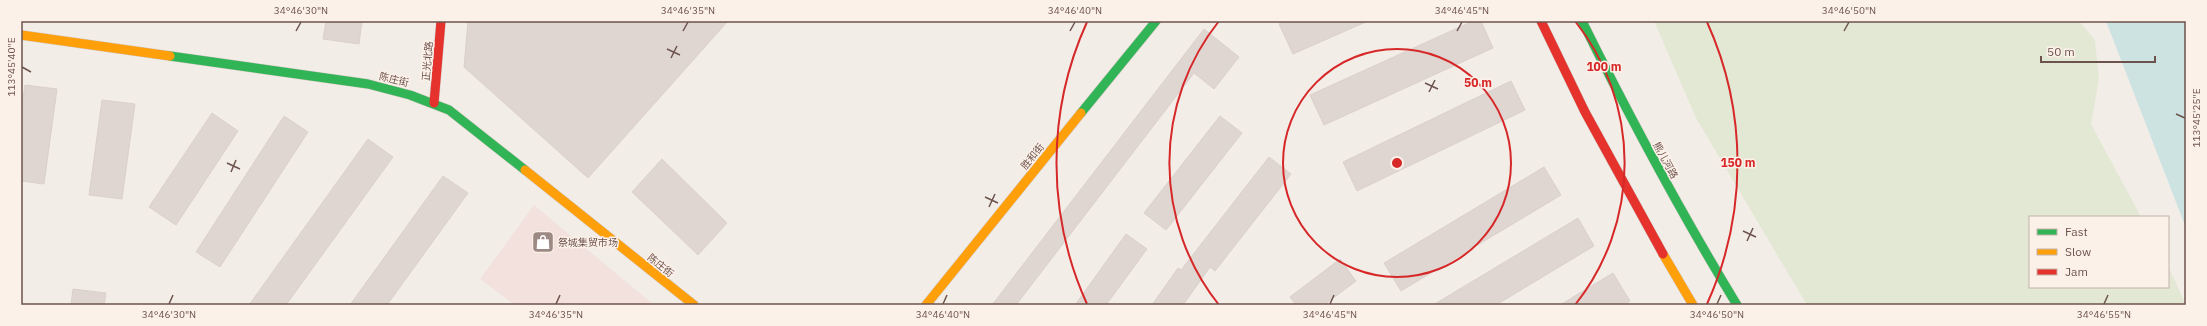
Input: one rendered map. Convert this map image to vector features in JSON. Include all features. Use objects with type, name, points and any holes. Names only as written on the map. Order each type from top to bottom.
[{"type":"street","name":"正光北路","points":[[434,103],[441,21]]},
{"type":"street","name":"胜和街","points":[[926,305],[1156,21]]},
{"type":"street","points":[[1541,21],[1552,46],[1594,128],[1667,262],[1694,305]]},
{"type":"street","name":"熊儿河路","points":[[1582,21],[1627,111],[1699,243],[1737,305]]},
{"type":"street","name":"陈庄街","points":[[21,35],[368,84],[399,90],[434,103],[449,110],[694,305]]},
{"type":"shaded area","name":"祭城集贸市场","points":[[534,205],[654,305],[515,305],[480,279]]},
{"type":"green space","points":[[1654,21],[2079,21],[2095,40],[2099,79],[2091,124],[2140,216],[2029,216],[2029,288],[2169,288],[2169,268],[2186,305],[1807,305],[1696,118]]},
{"type":"water","points":[[2106,21],[2186,21],[2186,228]]},
{"type":"building","points":[[326,21],[362,21],[359,44],[323,39]]},
{"type":"building","points":[[468,21],[728,21],[588,178],[464,67]]},
{"type":"building","points":[[1287,21],[1368,21],[1293,54],[1279,24]]},
{"type":"building","points":[[1473,21],[1481,21],[1493,48],[1324,125],[1310,95]]},
{"type":"building","points":[[1204,29],[1239,57],[1214,89],[1194,73],[1016,305],[992,305]]},
{"type":"building","points":[[1511,81],[1525,110],[1357,191],[1343,162]]},
{"type":"building","points":[[25,85],[57,89],[44,184],[21,181],[21,112]]},
{"type":"building","points":[[102,100],[135,104],[122,199],[89,195]]},
{"type":"building","points":[[212,113],[238,131],[176,225],[149,207]]},
{"type":"building","points":[[284,116],[308,132],[220,267],[196,252]]},
{"type":"building","points":[[1220,116],[1242,133],[1166,230],[1144,213]]},
{"type":"building","points":[[368,139],[393,157],[286,305],[249,305]]},
{"type":"building","points":[[1269,157],[1291,174],[1215,271],[1210,267],[1183,305],[1152,305],[1178,268],[1181,270]]},
{"type":"building","points":[[662,159],[727,223],[698,255],[632,192]]},
{"type":"building","points":[[1544,167],[1561,195],[1401,291],[1384,263]]},
{"type":"building","points":[[443,176],[468,193],[387,305],[350,305]]},
{"type":"building","points":[[1578,218],[1594,246],[1496,305],[1433,305]]},
{"type":"building","points":[[1126,234],[1147,249],[1106,305],[1075,305]]},
{"type":"building","points":[[1340,259],[1356,281],[1324,305],[1296,305],[1290,297]]},
{"type":"building","points":[[1613,273],[1630,301],[1624,305],[1560,305]]},
{"type":"building","points":[[73,289],[106,293],[104,305],[71,305]]},
{"type":"traffic: fast","points":[[1081,113],[1156,21]]},
{"type":"traffic: fast","points":[[1582,21],[1656,165],[1737,305]]},
{"type":"traffic: fast","points":[[170,56],[368,84],[410,95],[449,110],[525,170]]},
{"type":"traffic: slow","points":[[21,35],[170,56]]},
{"type":"traffic: slow","points":[[926,305],[1081,113]]},
{"type":"traffic: slow","points":[[525,170],[694,305]]},
{"type":"traffic: slow","points":[[1663,254],[1693,305]]},
{"type":"traffic: jam","points":[[434,103],[441,21]]},
{"type":"traffic: jam","points":[[1541,21],[1585,112],[1663,254]]},
{"type":"place","name":"祭城集贸市场","points":[[543,242]]}]
